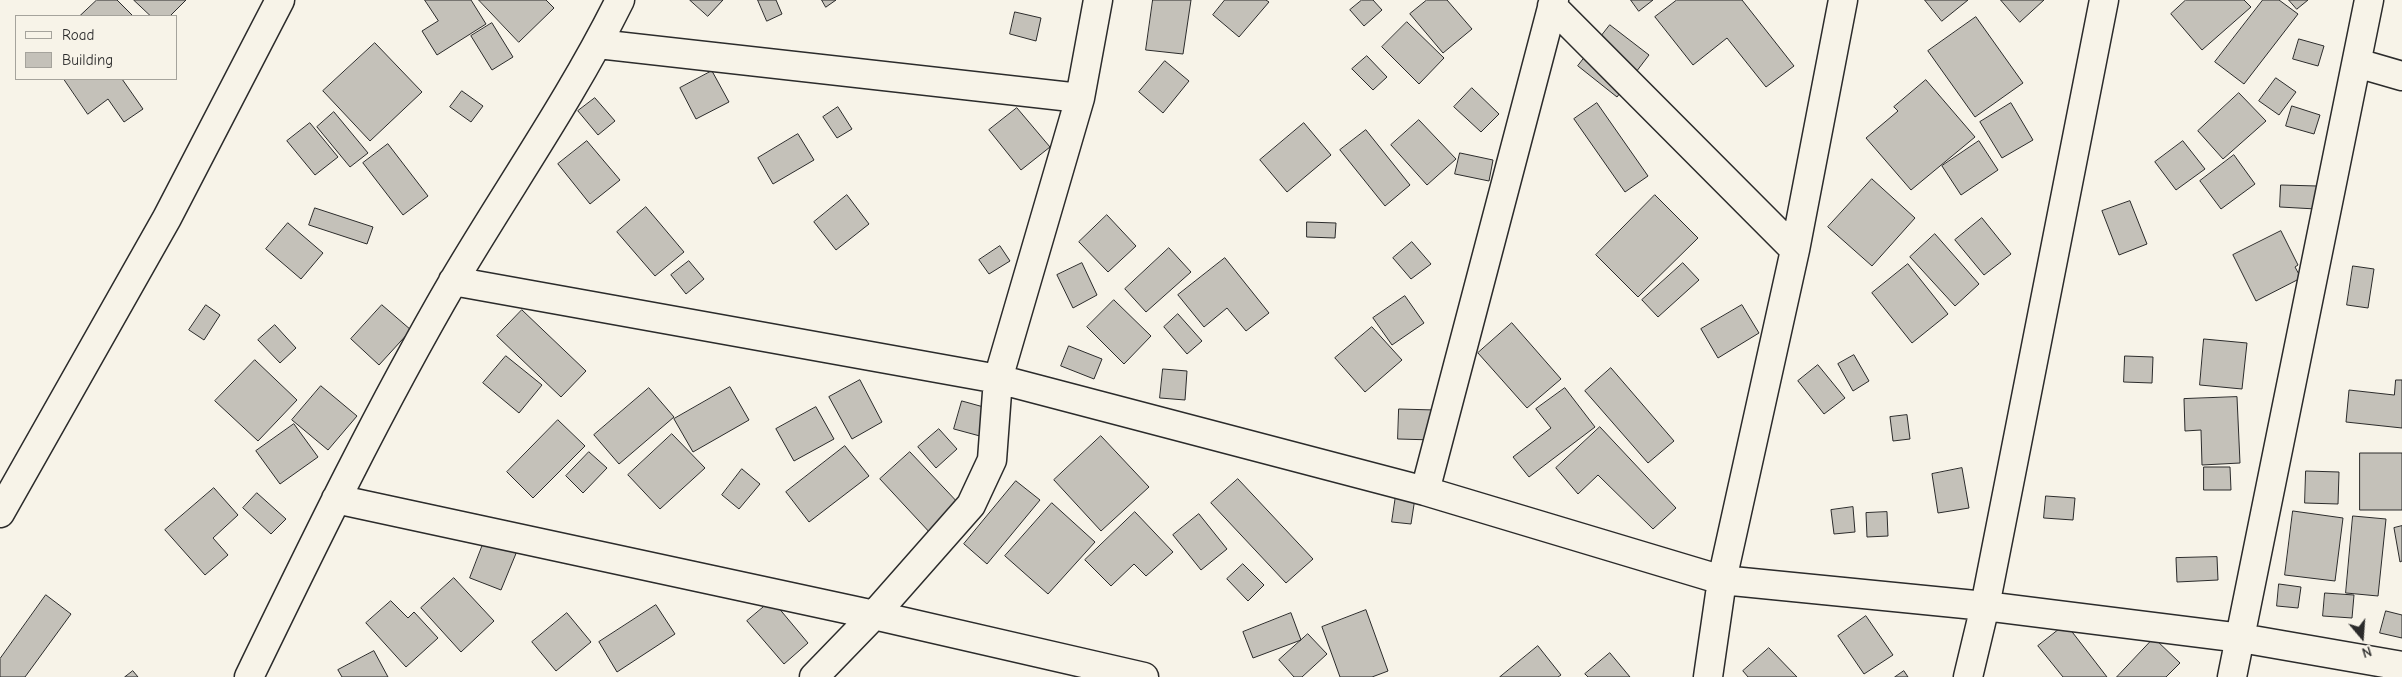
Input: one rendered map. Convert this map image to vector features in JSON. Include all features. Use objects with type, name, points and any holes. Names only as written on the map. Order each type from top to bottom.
[{"type":"street","points":[[0,513],[167,218],[280,0]]},
{"type":"street","points":[[249,677],[336,499],[454,281],[598,44],[620,0]]},
{"type":"street","points":[[814,677],[874,615],[971,505],[992,460],[998,379],[1080,98],[1098,0]]},
{"type":"street","points":[[1708,677],[1722,580],[1795,250],[1843,0]]},
{"type":"street","points":[[1968,677],[1985,606],[2104,0]]},
{"type":"street","points":[[2232,677],[2369,0]]},
{"type":"street","points":[[1553,3],[1795,250]]},
{"type":"street","points":[[1425,491],[1553,3]]},
{"type":"street","points":[[598,44],[1080,98]]},
{"type":"street","points":[[2357,63],[2402,76]]},
{"type":"street","points":[[454,281],[998,379],[1425,491],[1722,580],[1985,606],[2241,638],[2402,666]]},
{"type":"street","points":[[336,499],[874,615],[1144,677]]},
{"type":"building","points":[[97,0],[117,0],[132,15],[81,15]]},
{"type":"building","points":[[134,0],[186,0],[171,15],[150,15]]},
{"type":"building","points":[[425,0],[471,0],[486,24],[437,55],[422,31],[438,21]]},
{"type":"building","points":[[479,0],[546,0],[554,8],[519,42]]},
{"type":"building","points":[[690,0],[723,0],[708,16]]},
{"type":"building","points":[[758,0],[776,0],[782,14],[767,21]]},
{"type":"building","points":[[822,0],[836,0],[826,7]]},
{"type":"building","points":[[1153,0],[1191,0],[1183,54],[1146,50]]},
{"type":"building","points":[[1225,0],[1266,0],[1269,2],[1239,37],[1213,15]]},
{"type":"building","points":[[1362,0],[1373,0],[1382,10],[1364,26],[1350,10]]},
{"type":"building","points":[[1427,0],[1447,0],[1472,29],[1443,53],[1410,14]]},
{"type":"building","points":[[1631,0],[1653,0],[1639,11]]},
{"type":"building","points":[[1677,0],[1742,0],[1794,66],[1766,87],[1727,38],[1693,65],[1655,17]]},
{"type":"building","points":[[1925,0],[1968,0],[1942,21]]},
{"type":"building","points":[[2001,0],[2044,0],[2020,22]]},
{"type":"building","points":[[2186,0],[2244,0],[2251,7],[2202,50],[2171,14]]},
{"type":"building","points":[[2263,0],[2279,0],[2298,14],[2244,84],[2215,62]]},
{"type":"building","points":[[2289,0],[2308,0],[2297,9]]},
{"type":"building","points":[[1015,12],[1041,18],[1036,41],[1010,34]]},
{"type":"building","points":[[1976,17],[2023,83],[1975,117],[1928,51]]},
{"type":"building","points":[[1407,22],[1444,58],[1419,84],[1382,47]]},
{"type":"building","points":[[492,23],[513,57],[492,70],[471,36]]},
{"type":"building","points":[[1610,25],[1649,55],[1617,97],[1578,66]]},
{"type":"building","points":[[2299,39],[2324,46],[2318,66],[2293,59]]},
{"type":"building","points":[[375,43],[422,92],[370,141],[323,91]]},
{"type":"building","points":[[1367,56],[1387,77],[1373,90],[1352,69]]},
{"type":"building","points":[[1165,61],[1189,81],[1163,113],[1139,92]]},
{"type":"building","points":[[712,71],[729,102],[696,119],[680,88]]},
{"type":"building","points":[[2276,78],[2296,92],[2279,115],[2259,101]]},
{"type":"building","points":[[65,80],[123,80],[143,109],[124,122],[108,99],[88,114]]},
{"type":"building","points":[[1926,80],[1975,137],[1911,190],[1866,138],[1898,111],[1894,107]]},
{"type":"building","points":[[1472,88],[1499,114],[1481,132],[1454,107]]},
{"type":"building","points":[[462,91],[483,106],[471,122],[450,107]]},
{"type":"building","points":[[2239,93],[2266,121],[2223,159],[2198,131]]},
{"type":"building","points":[[595,98],[615,121],[598,135],[578,111]]},
{"type":"building","points":[[1597,103],[1648,176],[1625,192],[1574,119]]},
{"type":"building","points":[[2011,103],[2033,140],[2002,158],[1980,122]]},
{"type":"building","points":[[2292,106],[2320,115],[2314,134],[2286,126]]},
{"type":"building","points":[[838,107],[852,129],[837,138],[823,117]]},
{"type":"building","points":[[1017,108],[1050,147],[1021,170],[989,130]]},
{"type":"building","points":[[334,112],[368,153],[350,167],[317,127]]},
{"type":"building","points":[[1419,120],[1456,159],[1427,185],[1391,145]]},
{"type":"building","points":[[310,123],[338,157],[315,175],[287,141]]},
{"type":"building","points":[[1304,123],[1331,155],[1287,192],[1260,160]]},
{"type":"building","points":[[1366,130],[1410,185],[1385,206],[1340,150]]},
{"type":"building","points":[[798,134],[814,160],[773,184],[758,158]]},
{"type":"building","points":[[587,141],[620,180],[590,204],[558,164]]},
{"type":"building","points":[[1979,141],[1998,170],[1961,195],[1942,166]]},
{"type":"building","points":[[2183,141],[2205,169],[2176,190],[2155,162]]},
{"type":"building","points":[[388,144],[428,196],[403,215],[363,163]]},
{"type":"building","points":[[1460,153],[1493,160],[1489,181],[1455,174]]},
{"type":"building","points":[[2234,155],[2255,184],[2221,209],[2200,181]]},
{"type":"building","points":[[1872,179],[1915,218],[1872,266],[1828,227]]},
{"type":"building","points":[[2281,185],[2317,186],[2316,209],[2280,207]]},
{"type":"building","points":[[847,195],[869,224],[836,250],[814,222]]},
{"type":"building","points":[[1655,195],[1698,238],[1638,297],[1596,255]]},
{"type":"building","points":[[2130,201],[2147,244],[2119,255],[2102,211]]},
{"type":"building","points":[[646,207],[684,252],[655,276],[617,232]]},
{"type":"building","points":[[315,208],[373,227],[367,244],[309,225]]},
{"type":"building","points":[[1107,215],[1136,246],[1108,272],[1079,242]]},
{"type":"building","points":[[1982,218],[2011,254],[1984,275],[1955,240]]},
{"type":"building","points":[[1307,222],[1336,223],[1335,238],[1307,237]]},
{"type":"building","points":[[288,223],[323,253],[301,279],[266,249]]},
{"type":"building","points":[[2281,231],[2298,265],[2295,267],[2301,278],[2256,301],[2233,255]]},
{"type":"building","points":[[1935,234],[1979,284],[1955,306],[1910,257]]},
{"type":"building","points":[[1412,242],[1431,264],[1411,279],[1393,258]]},
{"type":"building","points":[[1000,246],[1010,261],[989,274],[979,260]]},
{"type":"building","points":[[1169,248],[1191,272],[1146,312],[1125,289]]},
{"type":"building","points":[[1225,258],[1269,313],[1246,331],[1227,308],[1204,327],[1178,295]]},
{"type":"building","points":[[689,261],[704,279],[686,294],[671,275]]},
{"type":"building","points":[[1082,263],[1097,295],[1073,308],[1057,275]]},
{"type":"building","points":[[1683,263],[1699,280],[1658,317],[1642,300]]},
{"type":"building","points":[[1908,264],[1948,314],[1912,343],[1872,293]]},
{"type":"building","points":[[2353,266],[2374,269],[2368,308],[2347,305]]},
{"type":"building","points":[[1405,296],[1424,323],[1392,345],[1373,318]]},
{"type":"building","points":[[1114,300],[1151,336],[1124,364],[1087,327]]},
{"type":"building","points":[[206,305],[220,315],[204,340],[189,330]]},
{"type":"building","points":[[382,305],[411,330],[379,365],[351,339]]},
{"type":"building","points":[[1742,305],[1759,333],[1718,358],[1701,329]]},
{"type":"building","points":[[522,310],[586,371],[561,397],[497,336]]},
{"type":"building","points":[[1178,314],[1202,341],[1187,354],[1164,327]]},
{"type":"building","points":[[1512,323],[1561,379],[1527,408],[1478,353]]},
{"type":"building","points":[[275,325],[296,348],[280,363],[258,340]]},
{"type":"building","points":[[1372,327],[1402,360],[1365,392],[1335,358]]},
{"type":"building","points":[[2204,339],[2247,343],[2242,389],[2200,385]]},
{"type":"building","points":[[1069,346],[1102,359],[1094,379],[1061,366]]},
{"type":"building","points":[[1854,355],[1869,381],[1853,391],[1838,364]]},
{"type":"building","points":[[506,356],[542,385],[519,413],[483,383]]},
{"type":"building","points":[[2125,356],[2153,357],[2152,383],[2124,382]]},
{"type":"building","points":[[255,360],[297,400],[258,441],[215,401]]},
{"type":"building","points":[[1818,365],[1845,398],[1824,414],[1798,381]]},
{"type":"building","points":[[1611,368],[1674,441],[1648,463],[1585,391]]},
{"type":"building","points":[[1163,369],[1187,371],[1185,400],[1160,398]]},
{"type":"building","points":[[860,380],[882,422],[852,439],[829,397]]},
{"type":"building","points":[[2396,380],[2402,380],[2402,428],[2346,422],[2349,390],[2394,395]]},
{"type":"building","points":[[321,386],[357,416],[328,450],[292,420]]},
{"type":"building","points":[[730,387],[749,420],[693,452],[674,419]]},
{"type":"building","points":[[649,388],[674,417],[619,464],[594,435]]},
{"type":"building","points":[[1565,388],[1595,427],[1529,477],[1513,457],[1551,428],[1536,409]]},
{"type":"building","points":[[2237,397],[2240,463],[2202,465],[2201,430],[2185,431],[2184,399]]},
{"type":"building","points":[[962,401],[998,411],[991,439],[954,429]]},
{"type":"building","points":[[816,407],[834,439],[794,461],[776,429]]},
{"type":"building","points":[[1399,409],[1435,410],[1434,440],[1398,439]]},
{"type":"building","points":[[1907,415],[1910,439],[1893,441],[1890,417]]},
{"type":"building","points":[[558,420],[585,446],[533,498],[507,472]]},
{"type":"building","points":[[294,424],[318,457],[280,484],[256,451]]},
{"type":"building","points":[[1600,427],[1676,508],[1653,529],[1598,475],[1578,494],[1556,468]]},
{"type":"building","points":[[939,429],[957,449],[936,468],[918,447]]},
{"type":"building","points":[[672,434],[705,468],[660,509],[628,475]]},
{"type":"building","points":[[1101,436],[1149,487],[1101,531],[1054,480]]},
{"type":"building","points":[[845,446],[869,476],[809,522],[786,492]]},
{"type":"building","points":[[589,452],[607,468],[583,493],[566,476]]},
{"type":"building","points":[[910,452],[962,507],[932,535],[880,479]]},
{"type":"building","points":[[2360,453],[2402,453],[2402,510],[2360,510]]},
{"type":"building","points":[[2204,467],[2230,467],[2231,490],[2204,490]]},
{"type":"building","points":[[1962,468],[1969,508],[1938,513],[1932,474]]},
{"type":"building","points":[[742,469],[760,484],[739,509],[722,495]]},
{"type":"building","points":[[2306,471],[2339,472],[2338,504],[2305,503]]},
{"type":"building","points":[[1238,479],[1313,559],[1286,583],[1211,503]]},
{"type":"building","points":[[1016,481],[1040,500],[987,564],[964,544]]},
{"type":"building","points":[[214,488],[238,515],[213,538],[228,555],[205,575],[165,530]]},
{"type":"building","points":[[257,493],[286,519],[271,534],[243,508]]},
{"type":"building","points":[[1396,495],[1415,498],[1411,524],[1392,522]]},
{"type":"building","points":[[2046,496],[2075,498],[2073,520],[2044,518]]},
{"type":"building","points":[[1052,503],[1095,542],[1048,594],[1005,556]]},
{"type":"building","points":[[1853,507],[1855,532],[1834,534],[1831,510]]},
{"type":"building","points":[[2293,511],[2343,518],[2335,581],[2285,575]]},
{"type":"building","points":[[1135,512],[1173,552],[1146,576],[1134,564],[1111,586],[1085,560]]},
{"type":"building","points":[[1887,512],[1888,536],[1867,537],[1866,513]]},
{"type":"building","points":[[1199,514],[1227,549],[1201,570],[1173,535]]},
{"type":"building","points":[[2353,516],[2386,519],[2378,596],[2346,593]]},
{"type":"building","points":[[2402,526],[2402,561],[2400,562],[2394,528]]},
{"type":"building","points":[[485,539],[517,551],[501,590],[470,578]]},
{"type":"building","points":[[2217,557],[2218,580],[2177,582],[2176,558]]},
{"type":"building","points":[[1243,564],[1264,585],[1248,601],[1227,579]]},
{"type":"building","points":[[454,578],[494,621],[461,652],[421,608]]},
{"type":"building","points":[[2279,584],[2301,587],[2298,608],[2277,606]]},
{"type":"building","points":[[2325,593],[2354,595],[2352,618],[2323,616]]},
{"type":"building","points":[[46,595],[71,614],[25,677],[0,677],[0,659]]},
{"type":"building","points":[[772,600],[808,643],[784,664],[747,621]]},
{"type":"building","points":[[391,601],[408,618],[414,612],[438,638],[406,667],[366,623]]},
{"type":"building","points":[[656,605],[675,634],[617,672],[599,642]]},
{"type":"building","points":[[1366,610],[1388,671],[1372,677],[1340,677],[1322,627]]},
{"type":"building","points":[[2386,611],[2402,615],[2402,638],[2380,633]]},
{"type":"building","points":[[567,613],[591,642],[556,671],[532,642]]},
{"type":"building","points":[[1291,613],[1301,640],[1253,658],[1243,632]]},
{"type":"building","points":[[1866,616],[1893,655],[1864,674],[1838,636]]},
{"type":"building","points":[[2066,624],[2107,677],[2063,677],[2038,646]]},
{"type":"building","points":[[1308,634],[1327,654],[1302,677],[1294,677],[1279,660]]},
{"type":"building","points":[[2154,638],[2180,663],[2166,677],[2117,677]]},
{"type":"building","points":[[1538,646],[1561,675],[1558,677],[1500,677]]},
{"type":"building","points":[[1769,648],[1797,677],[1748,677],[1743,671]]},
{"type":"building","points":[[374,651],[388,677],[342,677],[338,670]]},
{"type":"building","points":[[1610,653],[1630,677],[1588,677],[1585,674]]},
{"type":"building","points":[[133,671],[138,677],[125,677]]},
{"type":"building","points":[[1904,671],[1908,677],[1895,677]]}]
